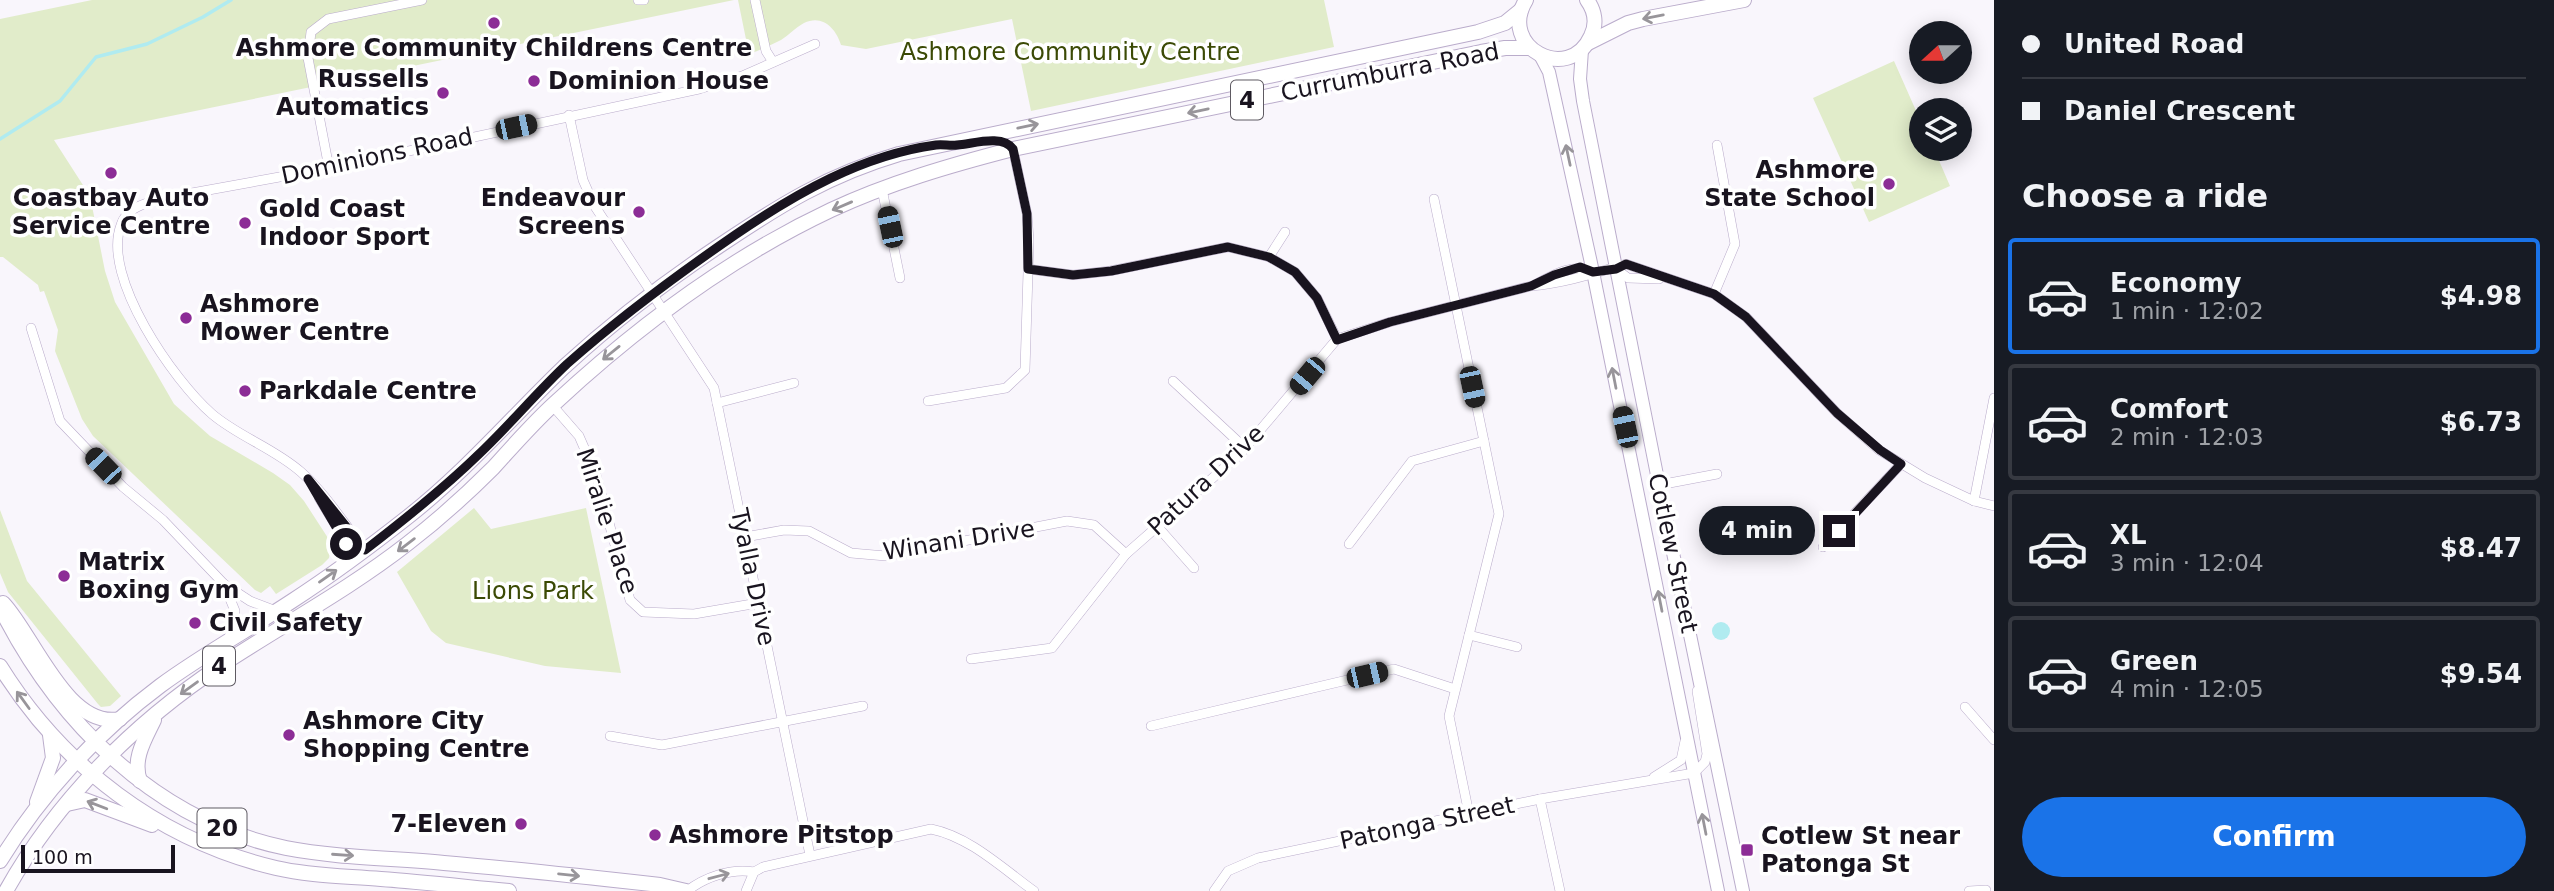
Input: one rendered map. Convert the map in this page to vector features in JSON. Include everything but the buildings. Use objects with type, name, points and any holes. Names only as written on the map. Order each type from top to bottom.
[{"type":"main road","points":[[1585,46],[1595,24],[1593,10],[1587,0]]},
{"type":"main road","name":"4","points":[[1523,5],[1520,30],[1535,51],[1554,59],[1569,57],[1628,23],[1744,0]]},
{"type":"main road","name":"Currumburra Road","points":[[95,743],[176,674],[276,611],[360,554],[409,516],[455,476],[564,367],[654,293],[765,214],[815,186],[881,159],[938,145],[1495,28],[1507,22],[1523,5]]},
{"type":"main road","name":"Cotlew Street","points":[[1585,46],[1580,79],[1583,102],[1743,891]]},
{"type":"main road","name":"Currumburra Road","points":[[110,757],[156,715],[220,666],[374,569],[449,509],[552,405],[605,358],[665,311],[740,259],[785,233],[882,189],[952,165],[1013,149],[1480,52],[1505,48],[1535,51]]},
{"type":"main road","name":"Cotlew Street","points":[[1535,51],[1549,72],[1593,272],[1718,891]]},
{"type":"main road","points":[[938,145],[1003,142],[1013,149]]},
{"type":"main road","points":[[360,554],[374,569]]},
{"type":"main road","points":[[0,600],[16,618],[39,656],[76,705],[101,719],[120,719]]},
{"type":"main road","name":"20","points":[[0,607],[44,682],[95,743],[140,781],[172,803],[206,821],[280,846],[317,852],[660,885],[686,891]]},
{"type":"main road","name":"20","points":[[0,666],[48,732],[92,775],[137,809],[173,831],[209,847],[275,868],[509,891]]},
{"type":"main road","points":[[140,781],[138,759],[156,715]]},
{"type":"main road","points":[[33,813],[53,758],[53,746],[48,732]]},
{"type":"main road","name":"4","points":[[0,861],[33,813],[95,743]]},
{"type":"main road","name":"4","points":[[6,891],[38,840],[110,757]]},
{"type":"main road","points":[[67,804],[85,800],[173,831]]},
{"type":"main road","points":[[275,868],[280,846]]},
{"type":"street","points":[[329,168],[308,58],[311,32],[328,19],[422,0]]},
{"type":"street","points":[[638,0],[644,0]]},
{"type":"street","points":[[755,0],[766,51],[773,62]]},
{"type":"street","name":"Dominions Road","points":[[360,554],[308,479],[289,463],[211,413],[187,385],[137,315],[124,280],[117,244],[121,223],[129,213],[138,206],[159,199],[329,168],[699,89],[742,76],[816,44]]},
{"type":"street","name":"Tyalla Drive","points":[[569,115],[581,172],[594,205],[714,388],[810,855]]},
{"type":"street","points":[[1714,294],[1735,244],[1717,145]]},
{"type":"street","points":[[928,401],[1006,388],[1025,370],[1027,214],[1013,149]]},
{"type":"street","points":[[882,189],[900,278]]},
{"type":"street","points":[[1434,199],[1499,514],[1448,716],[1469,814]]},
{"type":"street","points":[[1269,257],[1285,232]]},
{"type":"street","points":[[1028,269],[1073,275],[1111,271],[1228,247],[1269,257],[1295,272],[1317,298],[1337,340],[1390,322],[1531,286],[1580,267],[1593,272],[1616,269],[1628,278],[1674,280],[1714,294],[1746,317],[1837,413],[1880,450],[1925,478],[1974,501],[1994,506]]},
{"type":"street","points":[[31,328],[60,421],[123,487],[163,520],[224,584],[254,603],[276,611]]},
{"type":"street","name":"Patura Drive","points":[[971,659],[1052,648],[1126,554],[1245,448],[1337,340]]},
{"type":"street","points":[[1173,381],[1245,448]]},
{"type":"street","points":[[717,403],[794,383]]},
{"type":"street","points":[[1974,501],[1994,398]]},
{"type":"street","name":"Miralie Place","points":[[552,405],[579,436],[596,475],[630,600],[643,612],[694,614],[758,603]]},
{"type":"street","points":[[1349,544],[1412,461],[1484,441]]},
{"type":"street","points":[[1823,547],[1901,464]]},
{"type":"street","points":[[1659,485],[1717,474]]},
{"type":"street","name":"Winani Drive","points":[[745,537],[784,530],[809,531],[851,553],[886,556],[1067,522],[1094,525],[1126,554]]},
{"type":"street","points":[[1157,526],[1194,568]]},
{"type":"street","points":[[224,584],[235,611],[229,639]]},
{"type":"street","points":[[1469,635],[1517,647]]},
{"type":"street","points":[[1694,773],[1702,766],[1707,754],[1698,705],[1696,666]]},
{"type":"street","points":[[1152,726],[1394,669],[1455,689]]},
{"type":"street","points":[[610,736],[662,746],[863,706]]},
{"type":"street","points":[[1965,708],[1994,740]]},
{"type":"street","name":"Patonga Street","points":[[1652,778],[1681,760],[1686,729]]},
{"type":"street","name":"Patonga Street","points":[[1214,891],[1228,871],[1258,858],[1540,799],[1694,773]]},
{"type":"street","points":[[1540,799],[1560,891]]},
{"type":"street","points":[[686,891],[701,880],[741,870],[754,872],[810,855],[931,830],[950,833],[964,841],[1034,891]]},
{"type":"street","points":[[746,891],[754,872]]},
{"type":"street","points":[[1969,891],[1986,890]]},
{"type":"green space","points":[[92,0],[734,0],[54,140],[90,196],[105,271],[115,302],[174,404],[210,436],[290,485],[328,538],[331,547],[329,558],[276,594],[270,586],[261,593],[255,590],[93,436],[82,419],[55,351],[58,330],[44,291],[40,292],[38,285],[0,257],[0,19]]},
{"type":"green space","name":"Ashmore Community Centre","points":[[738,0],[1324,0],[1334,47],[1031,111],[1012,19],[866,49],[841,45],[832,28],[817,20],[801,25],[781,40],[749,54]]},
{"type":"green space","points":[[1894,61],[1910,98],[1909,161],[1939,161],[1950,186],[1869,222],[1813,98]]},
{"type":"green space","name":"Lions Park","points":[[474,508],[491,529],[586,508],[621,673],[545,666],[446,643],[431,631],[397,572]]},
{"type":"green space","points":[[0,510],[27,581],[121,696],[110,706],[101,707],[98,704],[8,592],[0,573]]},
{"type":"water","points":[[1717,622],[1725,622],[1730,631],[1728,638],[1717,640],[1712,635],[1712,627]]},
{"type":"waterway","points":[[0,139],[60,101],[96,57],[147,44],[231,0]]},
{"type":"place","name":"Ashmore Community Childrens Centre","points":[[494,23]]},
{"type":"place","name":"Dominion House","points":[[534,81]]},
{"type":"place","name":"Russells Automatics","points":[[443,93]]},
{"type":"place","name":"Coastbay Auto Service Centre","points":[[111,173]]},
{"type":"place","name":"Ashmore State School","points":[[1889,184]]},
{"type":"place","name":"Endeavour Screens","points":[[639,212]]},
{"type":"place","name":"Gold Coast Indoor Sport","points":[[245,223]]},
{"type":"place","name":"Ashmore Mower Centre","points":[[186,318]]},
{"type":"place","name":"Parkdale Centre","points":[[245,391]]},
{"type":"place","name":"Matrix Boxing Gym","points":[[64,576]]},
{"type":"place","name":"Civil Safety","points":[[195,623]]},
{"type":"place","name":"Ashmore City Shopping Centre","points":[[289,735]]},
{"type":"place","name":"7-Eleven","points":[[521,824]]},
{"type":"place","name":"Ashmore Pitstop","points":[[655,835]]},
{"type":"place","name":"Cotlew St near Patonga St","points":[[1747,850]]},
{"type":"route","points":[[346,544],[308,479],[365,550],[455,476],[564,367],[596,340],[687,267],[765,214],[825,181],[881,159],[938,145],[955,146],[984,142],[1003,142],[1013,149],[1027,214],[1028,269],[1073,275],[1111,271],[1228,247],[1269,257],[1295,272],[1317,298],[1337,340],[1390,322],[1531,286],[1580,267],[1593,272],[1616,269],[1626,264],[1714,294],[1746,317],[1837,413],[1880,450],[1901,464],[1839,531]]}]
